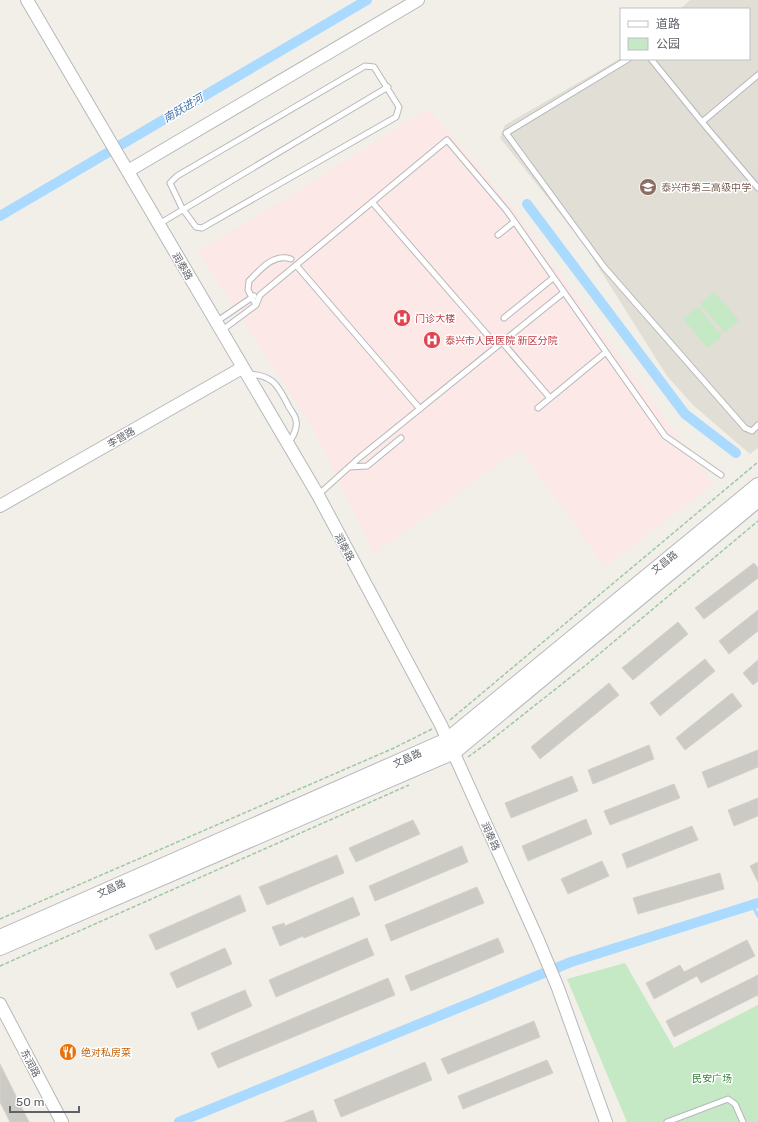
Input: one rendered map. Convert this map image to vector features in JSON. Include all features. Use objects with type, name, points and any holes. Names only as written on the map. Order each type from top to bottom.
[{"type":"main road","name":"文昌路","points":[[0,937],[450,746],[758,485]]},
{"type":"main road","name":"文昌路","points":[[0,948],[450,746],[758,500]]},
{"type":"street","name":"润泰路","points":[[27,0],[318,495],[441,724],[558,988],[606,1122]]},
{"type":"street","points":[[128,171],[418,0]]},
{"type":"street","name":"李营路","points":[[0,506],[244,371]]},
{"type":"street","name":"东润路","points":[[0,1004],[62,1122]]},
{"type":"lane","points":[[626,60],[506,133],[604,267],[745,428],[752,431],[758,425]]},
{"type":"lane","points":[[652,60],[758,188]]},
{"type":"lane","points":[[365,66],[374,66],[388,87],[399,107],[396,117],[202,228],[196,227],[182,208],[170,183],[177,176],[365,66]]},
{"type":"lane","points":[[702,122],[758,75]]},
{"type":"lane","points":[[158,224],[182,208],[388,87]]},
{"type":"lane","points":[[218,327],[251,297],[260,295],[447,140],[514,222],[665,436],[721,475]]},
{"type":"lane","points":[[372,202],[497,346]]},
{"type":"lane","points":[[498,235],[514,222]]},
{"type":"lane","points":[[256,305],[248,290],[249,281],[271,260],[283,256],[291,259]]},
{"type":"lane","points":[[296,265],[420,409]]},
{"type":"lane","points":[[504,318],[553,278]]},
{"type":"lane","points":[[318,495],[349,467],[563,293]]},
{"type":"lane","points":[[218,327],[256,305],[260,295]]},
{"type":"lane","points":[[502,342],[550,398]]},
{"type":"lane","points":[[538,408],[606,352]]},
{"type":"lane","points":[[244,371],[260,374],[273,380],[279,389],[296,421],[294,434],[288,445]]},
{"type":"lane","points":[[349,467],[367,466],[401,438]]},
{"type":"lane","points":[[667,1122],[728,1099],[735,1104],[743,1122]]},
{"type":"path","points":[[0,919],[394,748],[451,719],[758,462]]},
{"type":"shaded area","name":"泰兴市第三高级中学","points":[[690,0],[758,0],[758,448],[750,454],[693,405],[667,376],[582,241],[500,138],[505,125],[620,59],[620,60],[750,60],[750,8],[681,8]]},
{"type":"shaded area","name":"泰兴市人民医院 新区分院","points":[[428,108],[504,197],[713,484],[605,567],[520,449],[374,554],[313,429],[198,251],[288,197]]},
{"type":"green space","points":[[714,292],[739,320],[725,333],[700,304]]},
{"type":"green space","points":[[698,307],[722,336],[708,348],[683,319]]},
{"type":"green space","name":"民安广场","points":[[625,963],[674,1048],[758,1005],[758,1122],[627,1122],[567,979]]},
{"type":"building","points":[[754,563],[758,568],[758,578],[704,619],[695,608]]},
{"type":"building","points":[[758,610],[758,631],[729,654],[719,641]]},
{"type":"building","points":[[678,622],[688,634],[633,680],[622,668]]},
{"type":"building","points":[[705,659],[715,671],[660,716],[650,703]]},
{"type":"building","points":[[758,660],[758,681],[753,685],[743,673]]},
{"type":"building","points":[[609,683],[619,695],[540,759],[531,747]]},
{"type":"building","points":[[732,693],[742,706],[685,750],[676,738]]},
{"type":"building","points":[[649,745],[654,759],[593,784],[588,770]]},
{"type":"building","points":[[758,750],[758,767],[708,788],[702,772]]},
{"type":"building","points":[[572,776],[578,791],[511,818],[505,803]]},
{"type":"building","points":[[674,784],[680,798],[610,825],[604,811]]},
{"type":"building","points":[[758,798],[758,816],[734,826],[728,810]]},
{"type":"building","points":[[586,819],[592,834],[528,861],[522,846]]},
{"type":"building","points":[[413,820],[420,834],[356,862],[349,848]]},
{"type":"building","points":[[692,826],[698,840],[627,868],[622,854]]},
{"type":"building","points":[[462,846],[468,862],[375,901],[369,886]]},
{"type":"building","points":[[337,855],[344,873],[267,905],[259,887]]},
{"type":"building","points":[[602,861],[609,876],[568,894],[561,879]]},
{"type":"building","points":[[758,862],[758,882],[750,866]]},
{"type":"building","points":[[720,873],[724,889],[638,914],[633,898]]},
{"type":"building","points":[[477,887],[484,903],[391,941],[385,925]]},
{"type":"building","points":[[240,895],[246,911],[156,950],[149,935]]},
{"type":"building","points":[[353,897],[360,915],[304,938],[303,936],[280,946],[272,927],[284,923],[285,926]]},
{"type":"building","points":[[367,938],[374,955],[276,997],[269,980]]},
{"type":"building","points":[[498,938],[504,952],[411,991],[405,976]]},
{"type":"building","points":[[747,940],[755,956],[701,983],[697,976],[654,999],[646,983],[680,965],[684,972]]},
{"type":"building","points":[[225,948],[232,964],[177,988],[170,973]]},
{"type":"building","points":[[758,975],[758,995],[674,1037],[666,1021]]},
{"type":"building","points":[[388,978],[395,995],[218,1068],[211,1053]]},
{"type":"building","points":[[245,990],[252,1006],[198,1030],[191,1013]]},
{"type":"building","points":[[534,1021],[540,1037],[448,1074],[441,1059]]},
{"type":"building","points":[[547,1060],[553,1073],[463,1109],[458,1096]]},
{"type":"building","points":[[425,1062],[432,1080],[341,1117],[334,1100]]},
{"type":"building","points":[[0,1064],[29,1122],[10,1122],[0,1102]]},
{"type":"building","points":[[313,1110],[317,1122],[284,1122]]},
{"type":"waterway","name":"南跃进河","points":[[0,216],[367,0]]},
{"type":"waterway","points":[[527,204],[685,414],[736,453]]},
{"type":"waterway","points":[[179,1122],[571,962],[758,903]]},
{"type":"waterway","points":[[752,905],[758,916]]},
{"type":"place","name":"泰兴市第三高级中学","points":[[648,187]]},
{"type":"place","name":"门诊大楼","points":[[402,318]]},
{"type":"place","name":"泰兴市人民医院 新区分院","points":[[432,340]]},
{"type":"place","name":"绝对私房菜","points":[[68,1052]]}]
